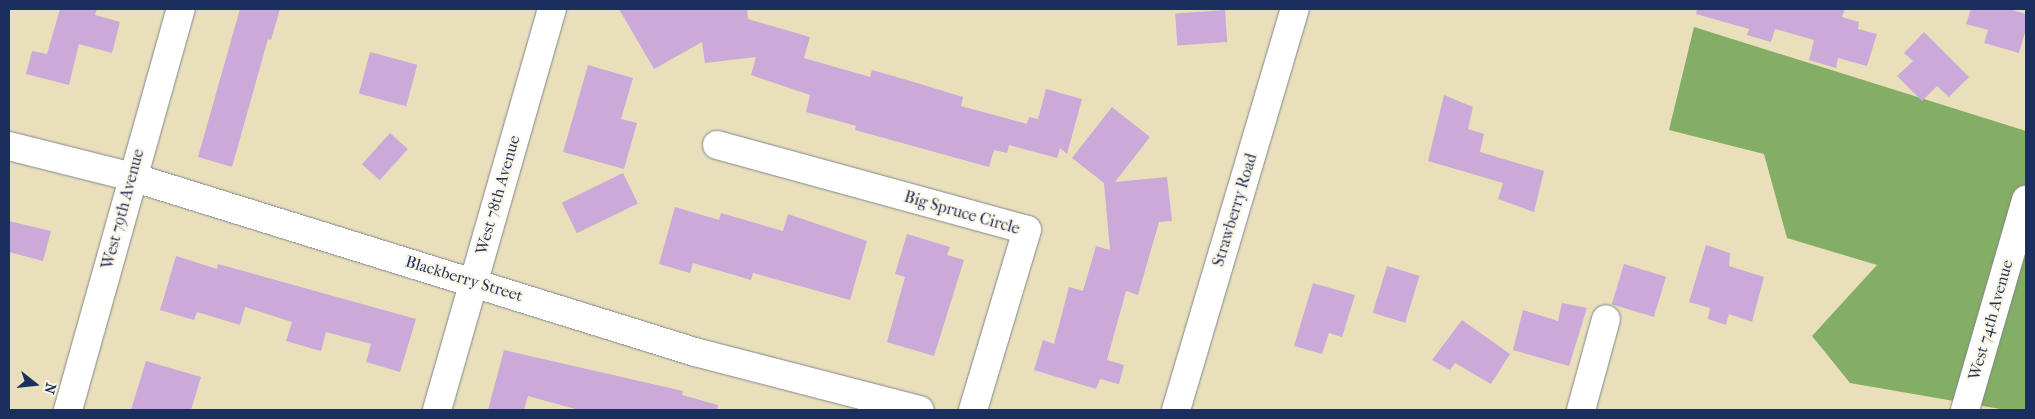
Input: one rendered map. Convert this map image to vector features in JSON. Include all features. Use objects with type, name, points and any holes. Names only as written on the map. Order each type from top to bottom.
[{"type":"street","name":"West 79th Avenue","points":[[68,410],[132,177],[181,9]]},
{"type":"street","name":"West 78th Avenue","points":[[437,410],[552,9]]},
{"type":"street","name":"Strawberry Road","points":[[1176,410],[1295,9]]},
{"type":"street","name":"Blackberry Street","points":[[9,146],[132,177],[695,352],[920,410]]},
{"type":"street","name":"Big Spruce Circle","points":[[717,146],[1027,230],[973,410]]},
{"type":"street","name":"West 74th Avenue","points":[[1965,410],[2026,200]]},
{"type":"street","points":[[1581,410],[1606,319]]},
{"type":"green space","points":[[1694,27],[2026,131],[2026,410],[2006,410],[1850,383],[1812,336],[1877,265],[1787,238],[1764,154],[1669,130]]},
{"type":"building","points":[[60,9],[97,9],[95,15],[120,22],[112,53],[79,44],[69,85],[26,74],[32,51],[47,54]]},
{"type":"building","points":[[240,9],[280,9],[271,40],[268,39],[232,167],[198,157]]},
{"type":"building","points":[[619,9],[747,9],[748,19],[810,37],[804,58],[870,77],[872,70],[907,80],[963,97],[961,106],[1027,124],[1029,117],[1038,119],[1046,89],[1082,99],[1067,154],[1060,148],[1057,158],[1009,145],[1007,153],[994,150],[989,167],[855,130],[856,126],[806,112],[810,95],[751,75],[756,57],[705,63],[702,42],[654,69]]},
{"type":"building","points":[[1697,9],[1845,9],[1842,17],[1859,22],[1858,29],[1877,34],[1867,66],[1838,58],[1836,68],[1809,60],[1814,40],[1775,29],[1771,42],[1747,35],[1749,29],[1696,14]]},
{"type":"building","points":[[1971,9],[2009,9],[2026,14],[2026,29],[2019,53],[1984,43],[1988,30],[1966,24]]},
{"type":"building","points":[[1225,10],[1227,42],[1177,45],[1175,13]]},
{"type":"building","points":[[1924,32],[1969,77],[1949,97],[1937,86],[1922,101],[1897,76],[1913,61],[1904,53]]},
{"type":"building","points":[[370,52],[417,65],[406,106],[359,94]]},
{"type":"building","points":[[588,65],[633,78],[621,119],[637,123],[624,169],[563,152]]},
{"type":"building","points":[[1444,95],[1473,107],[1468,129],[1484,134],[1480,152],[1544,171],[1534,212],[1498,199],[1503,183],[1428,161]]},
{"type":"building","points":[[1112,107],[1150,137],[1115,182],[1167,177],[1172,221],[1159,222],[1138,295],[1126,291],[1107,360],[1124,365],[1119,384],[1100,379],[1096,389],[1034,370],[1043,340],[1054,344],[1069,287],[1083,291],[1096,246],[1110,250],[1104,183],[1072,158]]},
{"type":"building","points":[[390,133],[408,149],[380,180],[362,164]]},
{"type":"building","points":[[623,173],[638,204],[577,233],[562,203]]},
{"type":"building","points":[[675,207],[719,220],[721,213],[783,231],[788,214],[867,241],[850,300],[753,273],[751,280],[693,263],[690,273],[659,264]]},
{"type":"building","points":[[9,221],[51,231],[43,261],[9,252]]},
{"type":"building","points":[[907,234],[950,247],[947,255],[964,260],[934,356],[887,342],[905,277],[895,274]]},
{"type":"building","points":[[1706,245],[1730,253],[1729,266],[1764,277],[1752,322],[1729,314],[1726,325],[1708,319],[1710,308],[1689,302]]},
{"type":"building","points":[[176,256],[217,269],[218,264],[416,319],[400,372],[366,362],[371,344],[326,332],[321,351],[286,341],[292,322],[245,307],[240,325],[197,312],[194,320],[160,310]]},
{"type":"building","points":[[1624,264],[1666,277],[1654,317],[1612,304]]},
{"type":"building","points":[[1387,266],[1420,276],[1405,323],[1373,313]]},
{"type":"building","points":[[1313,283],[1355,295],[1342,337],[1329,333],[1322,354],[1294,346]]},
{"type":"building","points":[[1562,303],[1587,308],[1569,366],[1513,350],[1523,310],[1558,321]]},
{"type":"building","points":[[1462,320],[1510,354],[1491,384],[1455,363],[1450,370],[1432,360]]},
{"type":"building","points":[[504,350],[683,391],[682,395],[718,405],[717,410],[579,410],[528,396],[524,410],[488,410]]},
{"type":"building","points":[[146,361],[201,377],[191,410],[131,410]]}]
